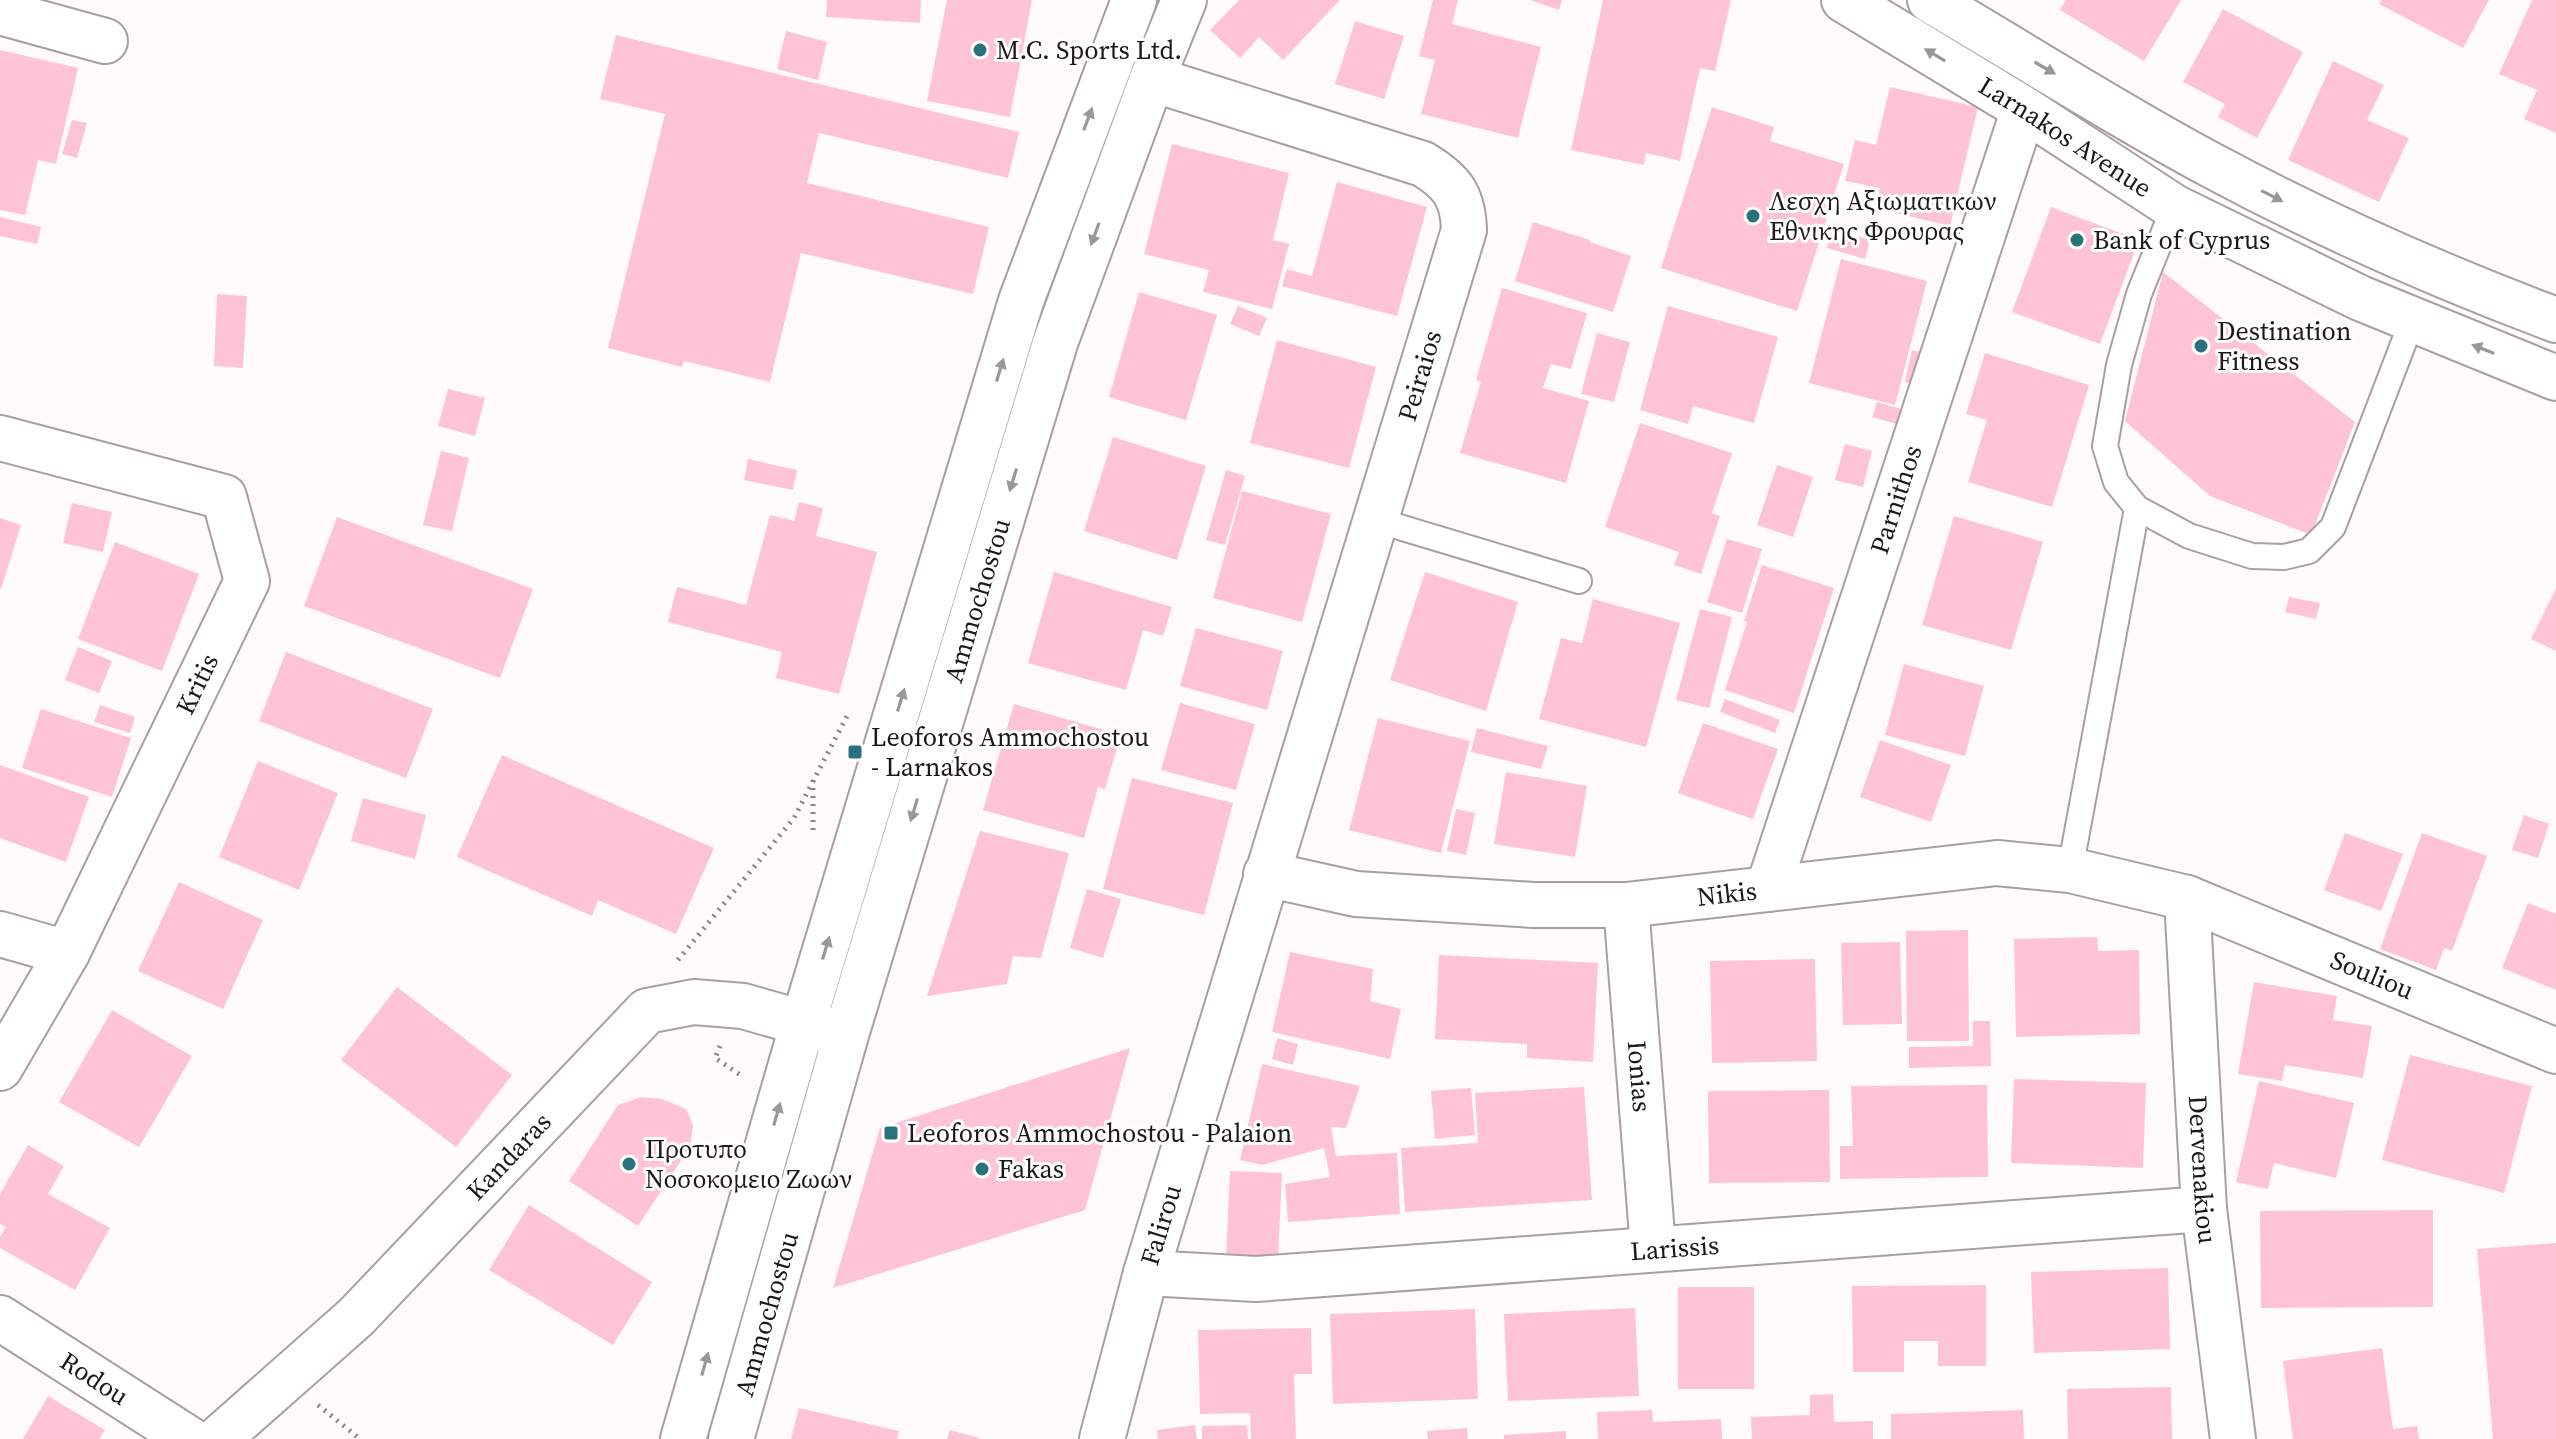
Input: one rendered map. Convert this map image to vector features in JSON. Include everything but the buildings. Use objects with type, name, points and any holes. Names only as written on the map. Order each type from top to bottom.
[{"type":"street","name":"Ammochostou","points":[[683,1439],[803,1023],[1021,301],[1134,0]]},
{"type":"street","name":"Ammochostou","points":[[731,1439],[846,1035],[1055,343],[1184,0]]},
{"type":"street","name":"Larnakos Avenue","points":[[1844,0],[2024,109],[2174,207],[2412,321],[2556,378]]},
{"type":"street","name":"Larnakos Avenue","points":[[1930,0],[2211,165],[2307,214],[2556,320]]},
{"type":"street","points":[[0,12],[105,41]]},
{"type":"street","name":"Peiraios","points":[[1152,79],[1423,164],[1446,178],[1461,204],[1464,230],[1456,263],[1266,874]]},
{"type":"street","name":"Parnithos","points":[[1768,889],[2024,109]]},
{"type":"street","name":"Kritis","points":[[0,438],[224,497],[247,581],[67,953],[0,1068]]},
{"type":"street","name":"Nikis","points":[[1266,874],[1356,894],[1402,898],[1534,905],[1626,905],[1997,863],[2070,870],[2187,898]]},
{"type":"street","name":"Falirou","points":[[1102,1439],[1146,1273],[1266,874]]},
{"type":"street","name":"Souliou","points":[[2187,898],[2556,1051]]},
{"type":"street","name":"Dervenakiou","points":[[2187,898],[2204,1209],[2233,1439]]},
{"type":"street","name":"Ionias","points":[[1626,905],[1653,1248]]},
{"type":"street","points":[[0,934],[67,953]]},
{"type":"street","points":[[647,1011],[694,1002],[743,1006],[846,1035]]},
{"type":"street","name":"Kandaras","points":[[218,1439],[356,1317],[647,1011]]},
{"type":"street","name":"Larissis","points":[[1146,1273],[1206,1279],[1256,1279],[2204,1209]]},
{"type":"street","name":"Rodou","points":[[0,1318],[189,1439]]},
{"type":"lane","points":[[2174,207],[2139,294],[2119,365],[2105,446],[2116,482],[2137,508],[2189,536],[2252,556],[2284,557],[2309,551],[2333,527],[2412,321]]},
{"type":"lane","points":[[2070,870],[2137,508]]},
{"type":"lane","points":[[1376,520],[1579,581]]},
{"type":"path","points":[[647,1011],[662,980],[794,818],[813,779]]},
{"type":"place","name":"M.C. Sports Ltd.","points":[[980,50]]},
{"type":"place","name":"Λεσχη Αξιωματικων Εθνικης Φρουρας","points":[[1753,216]]},
{"type":"place","name":"Bank of Cyprus","points":[[2077,240]]},
{"type":"place","name":"Destination Fitness","points":[[2201,346]]},
{"type":"place","name":"Leoforos Ammochostou - Larnakos","points":[[855,752]]},
{"type":"place","name":"Leoforos Ammochostou - Palaion","points":[[891,1133]]},
{"type":"place","name":"Προτυπο Νοσοκομειο Ζωων","points":[[629,1164]]},
{"type":"place","name":"Fakas","points":[[982,1169]]}]
